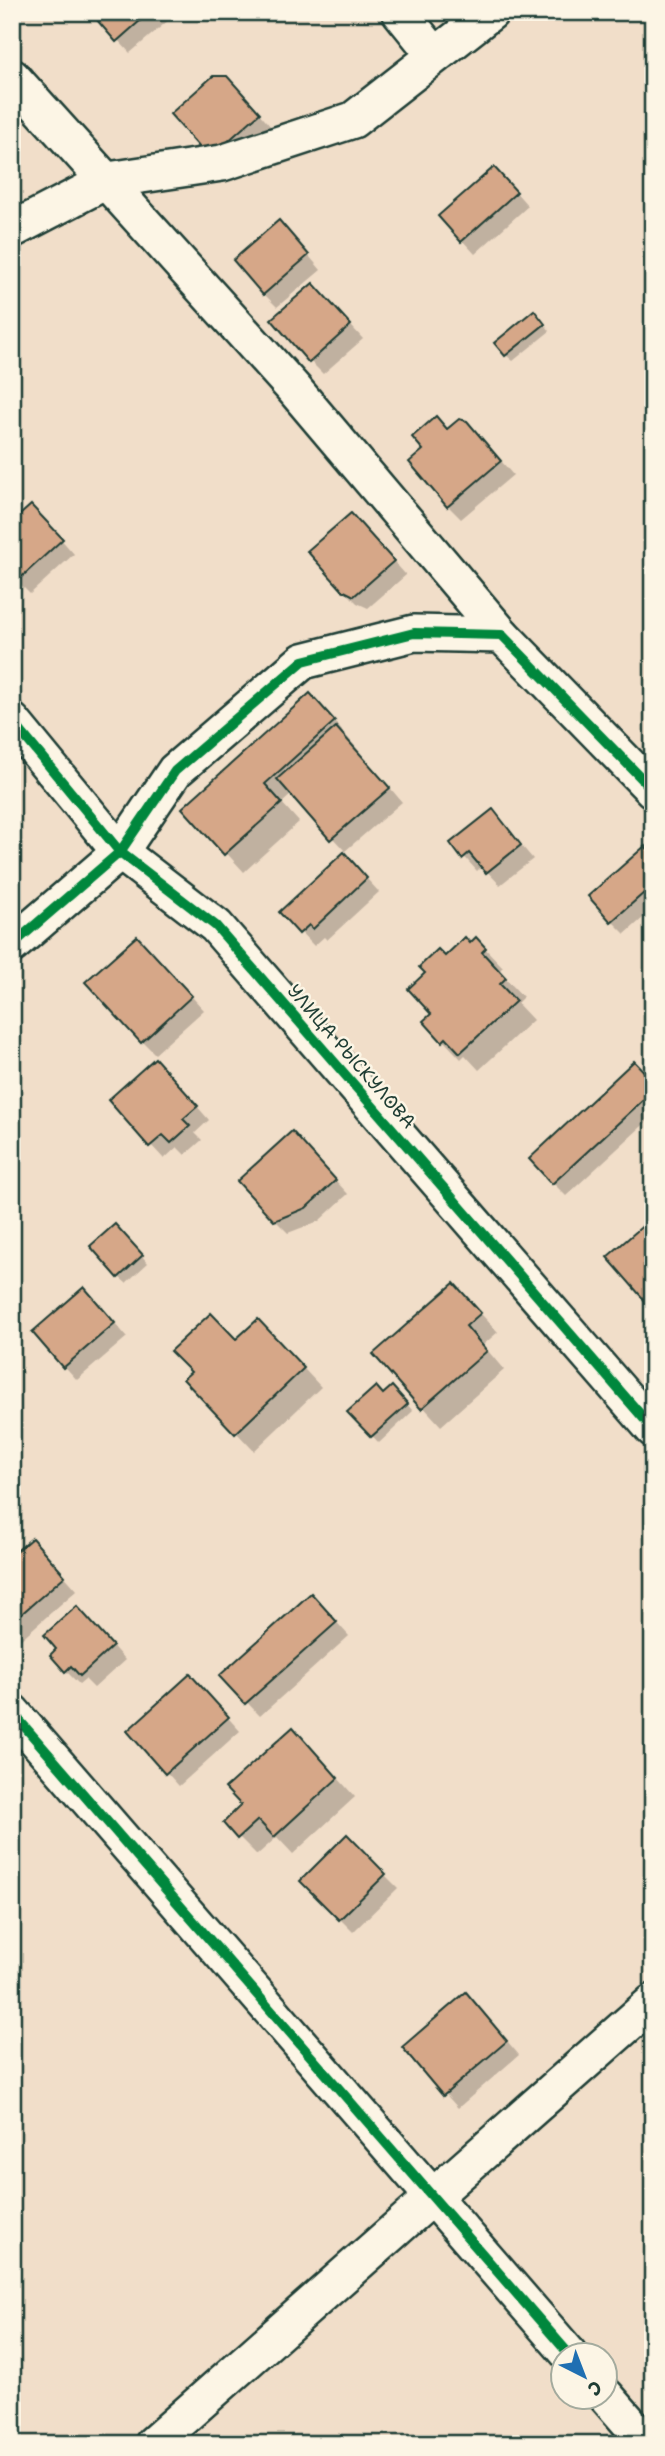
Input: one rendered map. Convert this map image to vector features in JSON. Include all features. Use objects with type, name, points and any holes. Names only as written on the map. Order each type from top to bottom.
[{"type":"street","points":[[400,12],[434,54]]},
{"type":"street","points":[[12,230],[108,180],[222,163],[353,120],[491,12]]},
{"type":"street","points":[[12,77],[108,180],[294,389],[502,635],[653,790]]},
{"type":"street","points":[[12,945],[120,852],[175,771],[303,661],[414,633],[502,635]]},
{"type":"street","name":"УЛИЦА РЫСКУЛОВА","points":[[12,721],[120,852],[216,926],[653,1429]]},
{"type":"street","points":[[12,1712],[432,2200],[557,2340]]},
{"type":"street","points":[[153,2444],[653,2002]]},
{"type":"street","points":[[618,2410],[648,2444]]},
{"type":"building","points":[[90,12],[150,12],[116,42]]},
{"type":"building","points":[[213,76],[227,76],[260,113],[209,158],[170,114]]},
{"type":"building","points":[[494,167],[517,192],[461,242],[438,216]]},
{"type":"building","points":[[279,220],[309,255],[263,295],[233,260]]},
{"type":"building","points":[[313,283],[351,325],[309,363],[271,319]]},
{"type":"building","points":[[534,310],[545,324],[505,356],[494,343]]},
{"type":"building","points":[[436,416],[447,429],[459,419],[467,421],[501,461],[447,507],[409,462],[423,450],[412,437]]},
{"type":"building","points":[[31,505],[63,539],[16,582],[12,578],[12,522]]},
{"type":"building","points":[[351,513],[394,561],[354,596],[342,590],[307,551]]},
{"type":"building","points":[[310,693],[335,721],[265,784],[282,803],[224,855],[182,808]]},
{"type":"building","points":[[336,727],[390,788],[330,840],[277,779]]},
{"type":"building","points":[[493,809],[521,845],[486,873],[469,853],[462,859],[450,843]]},
{"type":"building","points":[[645,846],[653,856],[653,885],[611,922],[588,896]]},
{"type":"building","points":[[344,852],[367,878],[313,929],[309,925],[299,934],[279,912]]},
{"type":"building","points":[[137,936],[192,996],[141,1043],[85,982]]},
{"type":"building","points":[[465,937],[470,943],[476,937],[486,948],[482,952],[506,978],[500,984],[516,1001],[460,1053],[446,1038],[442,1042],[423,1021],[431,1014],[408,989],[425,973],[419,967],[438,949],[445,956]]},
{"type":"building","points":[[155,1058],[198,1106],[183,1119],[190,1126],[171,1143],[163,1135],[149,1147],[108,1100]]},
{"type":"building","points":[[634,1061],[653,1081],[653,1091],[552,1184],[529,1159]]},
{"type":"building","points":[[292,1131],[336,1180],[306,1208],[274,1221],[237,1181]]},
{"type":"building","points":[[653,1217],[653,1296],[646,1302],[607,1257]]},
{"type":"building","points":[[115,1224],[143,1255],[118,1278],[90,1246]]},
{"type":"building","points":[[454,1283],[481,1313],[466,1326],[487,1351],[421,1409],[373,1354]]},
{"type":"building","points":[[84,1287],[115,1323],[63,1368],[32,1332]]},
{"type":"building","points":[[211,1313],[236,1339],[258,1319],[304,1368],[235,1434],[183,1379],[191,1372],[170,1351]]},
{"type":"building","points":[[376,1386],[383,1394],[392,1386],[408,1404],[371,1437],[347,1412]]},
{"type":"building","points":[[32,1538],[65,1576],[12,1622],[12,1555]]},
{"type":"building","points":[[311,1593],[337,1622],[245,1704],[219,1676]]},
{"type":"building","points":[[77,1606],[113,1646],[80,1676],[71,1666],[65,1672],[50,1655],[56,1649],[44,1635]]},
{"type":"building","points":[[190,1674],[229,1717],[165,1774],[127,1731]]},
{"type":"building","points":[[293,1727],[338,1778],[274,1837],[258,1820],[237,1839],[223,1823],[241,1805],[225,1788]]},
{"type":"building","points":[[347,1834],[386,1874],[339,1920],[300,1881]]},
{"type":"building","points":[[466,1992],[507,2041],[443,2096],[402,2047]]},
{"type":"cycle path","points":[[12,945],[120,852],[175,771],[303,661],[414,633],[502,635],[653,790]]},
{"type":"cycle path","points":[[12,721],[120,852],[216,926],[653,1429]]},
{"type":"cycle path","points":[[12,1712],[557,2340]]}]
